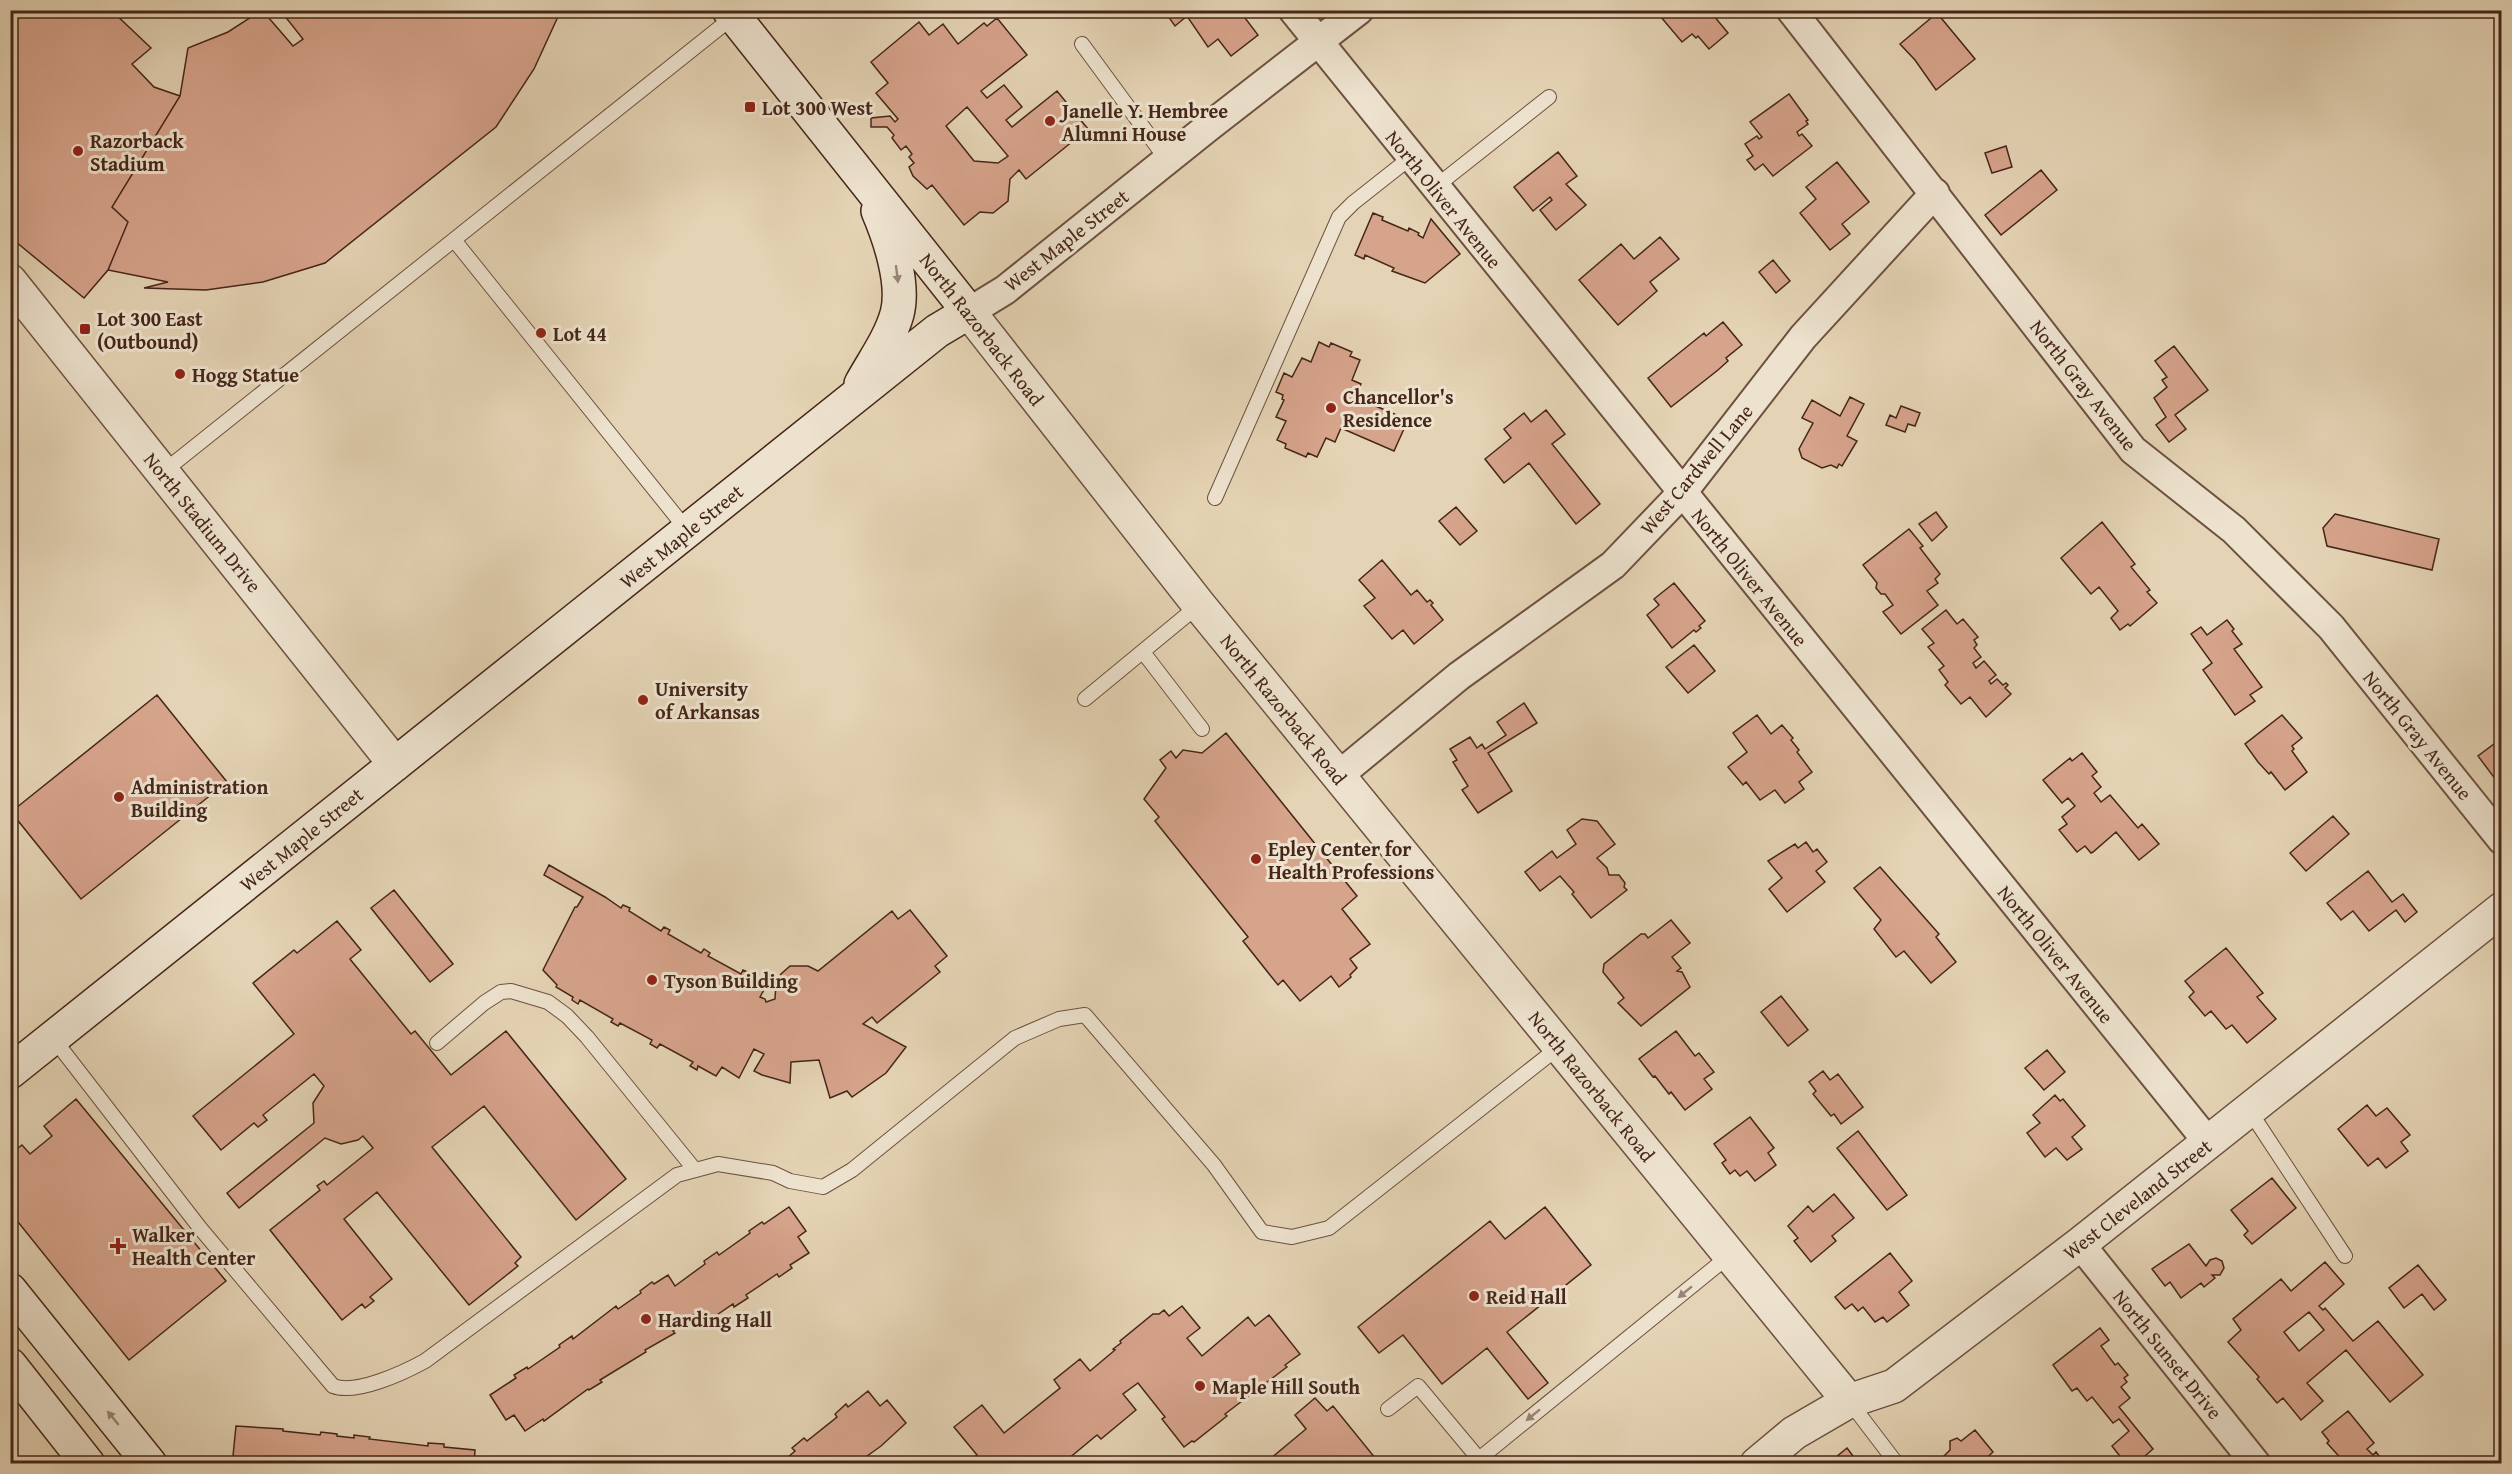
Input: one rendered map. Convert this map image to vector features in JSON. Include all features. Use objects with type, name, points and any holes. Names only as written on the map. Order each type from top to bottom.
[{"type":"street","name":"North Oliver Avenue","points":[[1293,10],[1434,188],[2208,1142]]},
{"type":"street","name":"West Maple Street","points":[[10,1072],[937,331],[1005,290],[1359,10]]},
{"type":"street","name":"North Gray Avenue","points":[[1791,10],[2133,450],[2234,530],[2331,627],[2502,840]]},
{"type":"street","name":"North Razorback Road","points":[[731,14],[1199,605],[1849,1401]]},
{"type":"street","points":[[854,397],[881,349],[897,313],[898,273],[885,228],[863,180]]},
{"type":"street","name":"West Cardwell Lane","points":[[1338,776],[1459,675],[1613,565],[1682,493],[1803,338],[1935,193]]},
{"type":"street","name":"North Stadium Drive","points":[[10,281],[395,764]]},
{"type":"street","name":"West Cleveland Street","points":[[1757,1464],[1794,1433],[1849,1401],[1894,1386],[2080,1244],[2502,909]]},
{"type":"street","name":"North Sunset Drive","points":[[2080,1244],[2256,1464]]},
{"type":"street","points":[[10,1290],[150,1464]]},
{"type":"street","points":[[10,1365],[88,1464]]},
{"type":"lane","points":[[163,472],[454,240],[731,14]]},
{"type":"lane","points":[[1082,44],[1167,160]]},
{"type":"lane","points":[[1434,188],[1549,97]]},
{"type":"lane","points":[[1215,498],[1340,217],[1353,203],[1410,158]]},
{"type":"lane","points":[[454,240],[687,530]]},
{"type":"lane","points":[[1084,699],[1199,605]]},
{"type":"lane","points":[[1143,652],[1202,729]]},
{"type":"lane","points":[[437,1043],[484,1003],[501,992],[511,991],[548,1002],[567,1016],[586,1037],[694,1170]]},
{"type":"lane","points":[[53,1038],[200,1228],[333,1386],[344,1390],[401,1374],[425,1361],[677,1175],[718,1164],[772,1173],[790,1181],[823,1187],[852,1170],[1016,1038],[1059,1018],[1084,1015],[1214,1165],[1262,1232],[1292,1237],[1329,1228],[1559,1047]]},
{"type":"lane","points":[[2249,1110],[2345,1256]]},
{"type":"lane","points":[[1388,1409],[1418,1386],[1480,1461],[1730,1256]]},
{"type":"lane","points":[[1849,1401],[1898,1464]]},
{"type":"building","name":"Razorback Stadium","points":[[10,10],[111,10],[151,48],[132,64],[154,87],[180,96],[112,207],[128,222],[108,270],[84,298],[10,237]]},
{"type":"building","points":[[262,10],[293,46],[303,39],[280,10],[561,10],[534,69],[496,127],[325,263],[263,282],[206,290],[144,288],[168,282],[108,270],[128,222],[112,207],[180,96],[188,48],[228,32]]},
{"type":"building","points":[[1166,10],[1239,10],[1258,35],[1231,56],[1218,39],[1208,47],[1187,16],[1175,26],[1165,12]]},
{"type":"building","points":[[1655,10],[1709,10],[1728,33],[1709,49],[1698,36],[1696,38],[1692,34],[1682,42]]},
{"type":"building","points":[[1937,13],[1975,59],[1936,90],[1915,60],[1900,44]]},
{"type":"building","name":"Janelle Y. Hembree Alumni House","points":[[997,18],[1027,55],[981,91],[987,98],[1004,85],[1022,107],[1006,120],[1012,127],[1057,91],[1088,129],[1026,179],[1019,170],[1010,179],[1008,201],[993,213],[980,212],[964,225],[932,185],[927,189],[913,176],[909,167],[914,163],[909,157],[912,154],[906,146],[901,150],[892,138],[894,135],[887,127],[871,127],[871,118],[890,116],[895,122],[898,119],[876,93],[888,83],[871,62],[919,22],[929,35],[943,24],[958,44],[984,23],[987,26]],"holes":[[[967,107],[1008,156],[998,163],[974,161],[946,126]]]},
{"type":"building","points":[[1789,94],[1808,120],[1806,121],[1808,124],[1797,132],[1799,136],[1802,134],[1812,146],[1773,176],[1763,164],[1755,170],[1747,160],[1753,156],[1745,144],[1757,136],[1759,139],[1762,137],[1750,122]]},
{"type":"building","points":[[2006,146],[2012,167],[1992,173],[1985,153]]},
{"type":"building","points":[[1558,152],[1577,176],[1566,184],[1586,205],[1556,230],[1540,210],[1552,200],[1550,197],[1533,211],[1514,187]]},
{"type":"building","points":[[1837,162],[1869,202],[1842,224],[1850,234],[1830,250],[1800,213],[1816,199],[1806,187]]},
{"type":"building","points":[[2041,170],[2057,190],[2001,235],[1985,215]]},
{"type":"building","points":[[1373,213],[1383,217],[1382,220],[1419,233],[1418,235],[1423,238],[1431,219],[1460,254],[1425,283],[1392,271],[1394,268],[1365,255],[1364,259],[1355,255]]},
{"type":"building","points":[[1660,237],[1679,259],[1650,282],[1657,291],[1618,325],[1579,280],[1621,244],[1634,259]]},
{"type":"building","points":[[1773,260],[1790,281],[1776,293],[1759,272]]},
{"type":"building","points":[[1723,322],[1742,345],[1726,358],[1728,361],[1718,370],[1671,407],[1648,378],[1704,333],[1706,336]]},
{"type":"building","name":"Chancellor's Residence","points":[[1319,342],[1329,347],[1331,343],[1352,352],[1350,356],[1360,360],[1352,380],[1361,384],[1355,397],[1408,420],[1394,451],[1341,428],[1335,442],[1326,438],[1317,457],[1308,453],[1306,457],[1285,448],[1286,444],[1277,440],[1286,421],[1276,417],[1284,400],[1283,395],[1276,392],[1284,373],[1292,377],[1302,358],[1311,362]]},
{"type":"building","points":[[2174,346],[2208,390],[2175,415],[2186,429],[2169,442],[2156,425],[2166,417],[2154,398],[2167,387],[2162,380],[2167,377],[2155,361]]},
{"type":"building","points":[[1850,397],[1864,404],[1847,436],[1857,441],[1842,466],[1839,464],[1837,468],[1831,465],[1822,468],[1802,458],[1799,449],[1813,423],[1802,418],[1812,400],[1840,416]]},
{"type":"building","points":[[1901,406],[1920,413],[1915,426],[1908,424],[1905,432],[1886,425],[1890,415],[1896,418]]},
{"type":"building","points":[[1546,410],[1565,434],[1552,444],[1600,504],[1576,524],[1529,463],[1504,483],[1485,459],[1511,438],[1504,429],[1524,413],[1531,422]]},
{"type":"building","points":[[1456,507],[1477,531],[1460,545],[1439,521]]},
{"type":"building","points":[[1936,512],[1947,527],[1932,541],[1919,524]]},
{"type":"building","points":[[2335,514],[2439,539],[2432,570],[2327,546],[2323,528]]},
{"type":"building","points":[[2102,522],[2135,564],[2131,567],[2150,590],[2147,592],[2157,603],[2130,626],[2128,624],[2120,630],[2111,618],[2118,611],[2099,587],[2091,594],[2061,558]]},
{"type":"building","points":[[1909,529],[1923,546],[1920,548],[1940,574],[1935,579],[1938,583],[1927,591],[1938,605],[1901,634],[1883,612],[1893,605],[1885,594],[1881,594],[1876,588],[1877,583],[1863,565]]},
{"type":"building","points":[[1382,560],[1411,595],[1417,590],[1427,602],[1430,600],[1433,603],[1431,605],[1443,620],[1414,644],[1403,630],[1392,639],[1364,606],[1375,598],[1359,580]]},
{"type":"building","points":[[1674,583],[1705,621],[1699,626],[1701,628],[1696,632],[1694,630],[1672,648],[1647,615],[1659,605],[1654,599]]},
{"type":"building","points":[[1946,610],[1957,624],[1963,619],[1978,637],[1974,640],[1977,645],[1974,648],[1981,657],[1973,663],[1976,668],[1984,661],[1996,675],[1989,681],[1991,684],[1997,679],[2003,685],[2006,683],[2008,685],[2005,688],[2011,694],[1986,717],[1970,697],[1961,704],[1945,685],[1948,682],[1939,670],[1944,666],[1928,647],[1934,643],[1922,629]]},
{"type":"building","points":[[2227,620],[2242,644],[2234,649],[2262,687],[2250,695],[2255,701],[2235,715],[2203,670],[2212,663],[2191,634],[2201,627],[2207,635]]},
{"type":"building","points":[[1694,645],[1715,671],[1688,693],[1666,667]]},
{"type":"building","name":"Administration Building","points":[[157,695],[227,782],[81,899],[11,812]]},
{"type":"building","points":[[1524,703],[1537,723],[1488,753],[1512,791],[1478,813],[1462,790],[1468,786],[1453,762],[1457,760],[1450,749],[1470,737],[1477,748],[1482,744],[1485,749],[1506,735],[1497,722]]},
{"type":"building","points":[[1757,715],[1771,734],[1782,725],[1793,738],[1791,740],[1799,750],[1797,752],[1812,772],[1799,782],[1804,789],[1785,803],[1775,790],[1760,800],[1746,782],[1743,785],[1728,767],[1747,752],[1733,733]]},
{"type":"building","points":[[2282,715],[2302,738],[2292,746],[2294,749],[2292,751],[2307,772],[2285,790],[2271,772],[2269,774],[2258,762],[2245,744]]},
{"type":"building","name":"Epley Center for Health Professions","points":[[1226,733],[1357,896],[1342,909],[1370,944],[1350,959],[1357,968],[1350,975],[1351,977],[1339,987],[1331,976],[1300,1001],[1283,980],[1278,985],[1243,941],[1248,937],[1155,821],[1159,817],[1144,799],[1166,768],[1160,760],[1171,751],[1176,758],[1183,750],[1202,753]]},
{"type":"building","points":[[2502,738],[2502,788],[2478,756]]},
{"type":"building","points":[[2082,753],[2097,772],[2092,776],[2101,787],[2094,793],[2101,802],[2110,795],[2138,828],[2142,824],[2159,844],[2139,860],[2116,832],[2091,853],[2085,846],[2077,852],[2059,830],[2067,824],[2062,817],[2075,806],[2068,798],[2062,803],[2043,780],[2070,758],[2072,761]]},
{"type":"building","points":[[2333,816],[2349,834],[2306,871],[2290,853]]},
{"type":"building","points":[[1582,819],[1597,821],[1615,844],[1597,858],[1607,868],[1609,875],[1619,875],[1627,890],[1591,918],[1560,876],[1540,891],[1525,872],[1552,851],[1557,858],[1576,844],[1567,830]]},
{"type":"building","points":[[1806,842],[1813,852],[1817,849],[1827,862],[1816,871],[1825,882],[1787,912],[1769,889],[1782,878],[1768,861],[1795,844],[1798,848]]},
{"type":"building","name":"Tyson Building","points":[[549,865],[621,908],[623,905],[630,908],[629,911],[661,931],[664,927],[670,930],[668,934],[701,953],[704,949],[710,953],[708,956],[741,974],[743,970],[750,973],[747,978],[765,988],[760,997],[766,1002],[775,999],[776,983],[781,974],[790,966],[808,966],[818,971],[892,911],[898,919],[910,910],[947,956],[935,966],[940,972],[877,1023],[872,1017],[863,1024],[906,1047],[886,1073],[852,1097],[847,1091],[830,1098],[819,1060],[791,1062],[790,1083],[762,1075],[754,1071],[764,1054],[754,1049],[739,1078],[722,1067],[716,1076],[698,1066],[697,1070],[690,1066],[693,1062],[660,1044],[657,1048],[650,1044],[652,1040],[620,1023],[618,1026],[611,1022],[613,1019],[580,1000],[578,1004],[572,1000],[573,997],[556,987],[557,985],[543,970],[575,907],[583,897],[544,875]]},
{"type":"building","points":[[1880,867],[1939,934],[1936,937],[1956,962],[1931,983],[1904,951],[1896,957],[1874,929],[1881,920],[1854,888]]},
{"type":"building","points":[[2368,871],[2392,902],[2403,894],[2417,912],[2405,922],[2396,910],[2369,931],[2353,911],[2341,920],[2327,903]]},
{"type":"building","points":[[394,890],[453,964],[430,982],[371,908]]},
{"type":"building","points":[[1671,920],[1690,943],[1672,957],[1681,968],[1677,971],[1682,972],[1690,987],[1641,1026],[1618,1003],[1624,998],[1603,972],[1604,964],[1641,934],[1645,934],[1648,938]]},
{"type":"building","points":[[337,921],[361,950],[350,959],[411,1034],[415,1031],[451,1075],[506,1031],[626,1179],[576,1220],[484,1106],[432,1147],[521,1257],[515,1263],[518,1266],[469,1305],[377,1192],[344,1219],[392,1279],[370,1297],[374,1301],[365,1308],[362,1304],[342,1320],[270,1230],[320,1190],[317,1186],[324,1181],[327,1185],[373,1148],[363,1136],[358,1140],[341,1144],[325,1138],[239,1208],[227,1193],[314,1123],[313,1103],[324,1086],[314,1074],[263,1115],[267,1120],[258,1127],[254,1123],[221,1150],[193,1116],[294,1034],[253,983],[294,950],[297,953]]},
{"type":"building","points":[[2226,948],[2263,993],[2257,997],[2276,1019],[2247,1043],[2232,1025],[2226,1029],[2211,1011],[2205,1016],[2189,997],[2194,992],[2185,981]]},
{"type":"building","points":[[1781,996],[1808,1030],[1788,1046],[1761,1012]]},
{"type":"building","points":[[1676,1031],[1695,1056],[1699,1053],[1714,1072],[1704,1079],[1712,1089],[1685,1110],[1639,1059]]},
{"type":"building","points":[[2047,1050],[2065,1072],[2044,1090],[2025,1068]]},
{"type":"building","points":[[1823,1071],[1830,1080],[1838,1074],[1863,1107],[1841,1124],[1834,1114],[1831,1116],[1813,1094],[1816,1091],[1809,1082]]},
{"type":"building","points":[[2055,1095],[2060,1101],[2063,1099],[2085,1126],[2072,1137],[2082,1149],[2067,1160],[2056,1148],[2045,1157],[2027,1133],[2040,1123],[2033,1115]]},
{"type":"building","name":"Walker Health Center","points":[[76,1099],[226,1281],[129,1360],[10,1212],[10,1154],[22,1145],[30,1154],[52,1136],[44,1126]]},
{"type":"building","points":[[2367,1105],[2376,1116],[2387,1108],[2410,1135],[2401,1142],[2408,1151],[2386,1168],[2378,1158],[2368,1166],[2338,1129]]},
{"type":"building","points":[[1750,1117],[1774,1148],[1768,1153],[1776,1165],[1755,1181],[1747,1171],[1740,1176],[1735,1170],[1730,1174],[1722,1163],[1726,1160],[1714,1144]]},
{"type":"building","points":[[1858,1131],[1907,1195],[1887,1210],[1837,1148]]},
{"type":"building","points":[[2272,1178],[2296,1208],[2252,1244],[2244,1235],[2248,1231],[2231,1210]]},
{"type":"building","points":[[1834,1194],[1854,1218],[1832,1236],[1836,1241],[1811,1262],[1794,1241],[1798,1238],[1788,1226],[1808,1206],[1813,1212]]},
{"type":"building","name":"Harding Hall","points":[[789,1207],[806,1231],[798,1237],[809,1253],[790,1265],[792,1268],[779,1277],[777,1274],[746,1295],[748,1298],[734,1307],[733,1304],[708,1321],[700,1310],[673,1331],[675,1333],[600,1380],[602,1382],[588,1389],[544,1421],[543,1419],[525,1431],[514,1415],[506,1420],[490,1395],[516,1378],[514,1375],[527,1367],[528,1369],[572,1336],[573,1339],[616,1306],[618,1309],[652,1282],[654,1284],[668,1275],[675,1286],[705,1264],[704,1261],[717,1252],[719,1255],[762,1222],[764,1224]]},
{"type":"building","name":"Reid Hall","points":[[1545,1207],[1591,1265],[1507,1332],[1548,1383],[1528,1399],[1487,1348],[1442,1384],[1403,1335],[1379,1353],[1358,1327],[1490,1221],[1505,1239]]},
{"type":"building","points":[[2189,1244],[2206,1266],[2210,1260],[2216,1258],[2222,1261],[2224,1268],[2220,1275],[2212,1275],[2215,1278],[2204,1287],[2201,1283],[2181,1298],[2170,1282],[2165,1286],[2152,1269]]},
{"type":"building","points":[[1890,1253],[1912,1281],[1899,1292],[1909,1305],[1887,1322],[1883,1317],[1875,1322],[1863,1307],[1858,1311],[1852,1304],[1845,1309],[1835,1297]]},
{"type":"building","points":[[2325,1262],[2344,1284],[2319,1306],[2323,1310],[2325,1308],[2353,1341],[2378,1321],[2423,1375],[2390,1402],[2346,1350],[2307,1383],[2323,1401],[2301,1420],[2283,1398],[2277,1403],[2257,1379],[2259,1377],[2228,1342],[2241,1330],[2233,1319],[2281,1279],[2291,1291]],"holes":[[[2309,1312],[2324,1330],[2299,1351],[2284,1332]]]},
{"type":"building","points":[[2418,1265],[2446,1300],[2434,1310],[2422,1294],[2404,1308],[2389,1288]]},
{"type":"building","name":"Maple Hill South","points":[[1182,1306],[1200,1328],[1187,1338],[1202,1356],[1248,1317],[1255,1326],[1269,1315],[1300,1354],[1285,1365],[1287,1367],[1225,1414],[1227,1416],[1184,1447],[1162,1419],[1165,1417],[1138,1383],[1123,1394],[1136,1410],[1101,1439],[1097,1435],[1062,1464],[966,1464],[977,1455],[954,1427],[982,1405],[1004,1433],[1060,1388],[1054,1380],[1080,1359],[1090,1371],[1115,1350],[1113,1349],[1121,1343],[1120,1341],[1153,1314],[1159,1314],[1164,1310],[1169,1316]]},
{"type":"building","points":[[2100,1328],[2109,1340],[2101,1346],[2115,1365],[2118,1363],[2128,1375],[2124,1378],[2127,1382],[2121,1387],[2130,1398],[2119,1407],[2153,1449],[2136,1464],[2126,1464],[2112,1446],[2129,1431],[2119,1419],[2113,1423],[2092,1397],[2087,1401],[2077,1388],[2072,1391],[2053,1365]]},
{"type":"building","points":[[868,1391],[880,1406],[887,1400],[906,1423],[881,1446],[856,1464],[780,1464],[795,1451],[792,1448],[804,1438],[807,1441],[837,1417],[835,1414],[846,1404],[848,1407]]},
{"type":"building","points":[[1315,1398],[1327,1411],[1333,1406],[1380,1464],[1264,1464],[1306,1429],[1295,1415]]},
{"type":"building","points":[[2348,1411],[2374,1443],[2367,1449],[2373,1455],[2376,1452],[2385,1464],[2359,1464],[2355,1459],[2346,1464],[2327,1443],[2329,1441],[2322,1432]]},
{"type":"building","points":[[236,1426],[283,1429],[283,1431],[320,1435],[321,1432],[354,1438],[354,1435],[428,1446],[428,1443],[444,1444],[444,1447],[475,1450],[474,1464],[242,1464],[243,1458],[233,1456]]},
{"type":"building","points":[[1975,1430],[1993,1452],[1980,1464],[1936,1464],[1950,1450],[1950,1441],[1957,1438],[1961,1441]]},
{"type":"building","points":[[1847,1448],[1859,1464],[1832,1464],[1835,1458]]},
{"type":"place","name":"Lot 300 West","points":[[750,107]]},
{"type":"place","name":"Janelle Y. Hembree Alumni House","points":[[1050,121]]},
{"type":"place","name":"Razorback Stadium","points":[[78,151]]},
{"type":"place","name":"Lot 300 East (Outbound)","points":[[85,329]]},
{"type":"place","name":"Lot 44","points":[[541,333]]},
{"type":"place","name":"Hogg Statue","points":[[180,374]]},
{"type":"place","name":"Chancellor's Residence","points":[[1331,408]]},
{"type":"place","name":"University of Arkansas","points":[[643,700]]},
{"type":"place","name":"Administration Building","points":[[119,797]]},
{"type":"place","name":"Epley Center for Health Professions","points":[[1256,859]]},
{"type":"place","name":"Tyson Building","points":[[652,980]]},
{"type":"place","name":"Walker Health Center","points":[[118,1246]]},
{"type":"place","name":"Reid Hall","points":[[1474,1296]]},
{"type":"place","name":"Harding Hall","points":[[646,1319]]},
{"type":"place","name":"Maple Hill South","points":[[1200,1386]]}]
